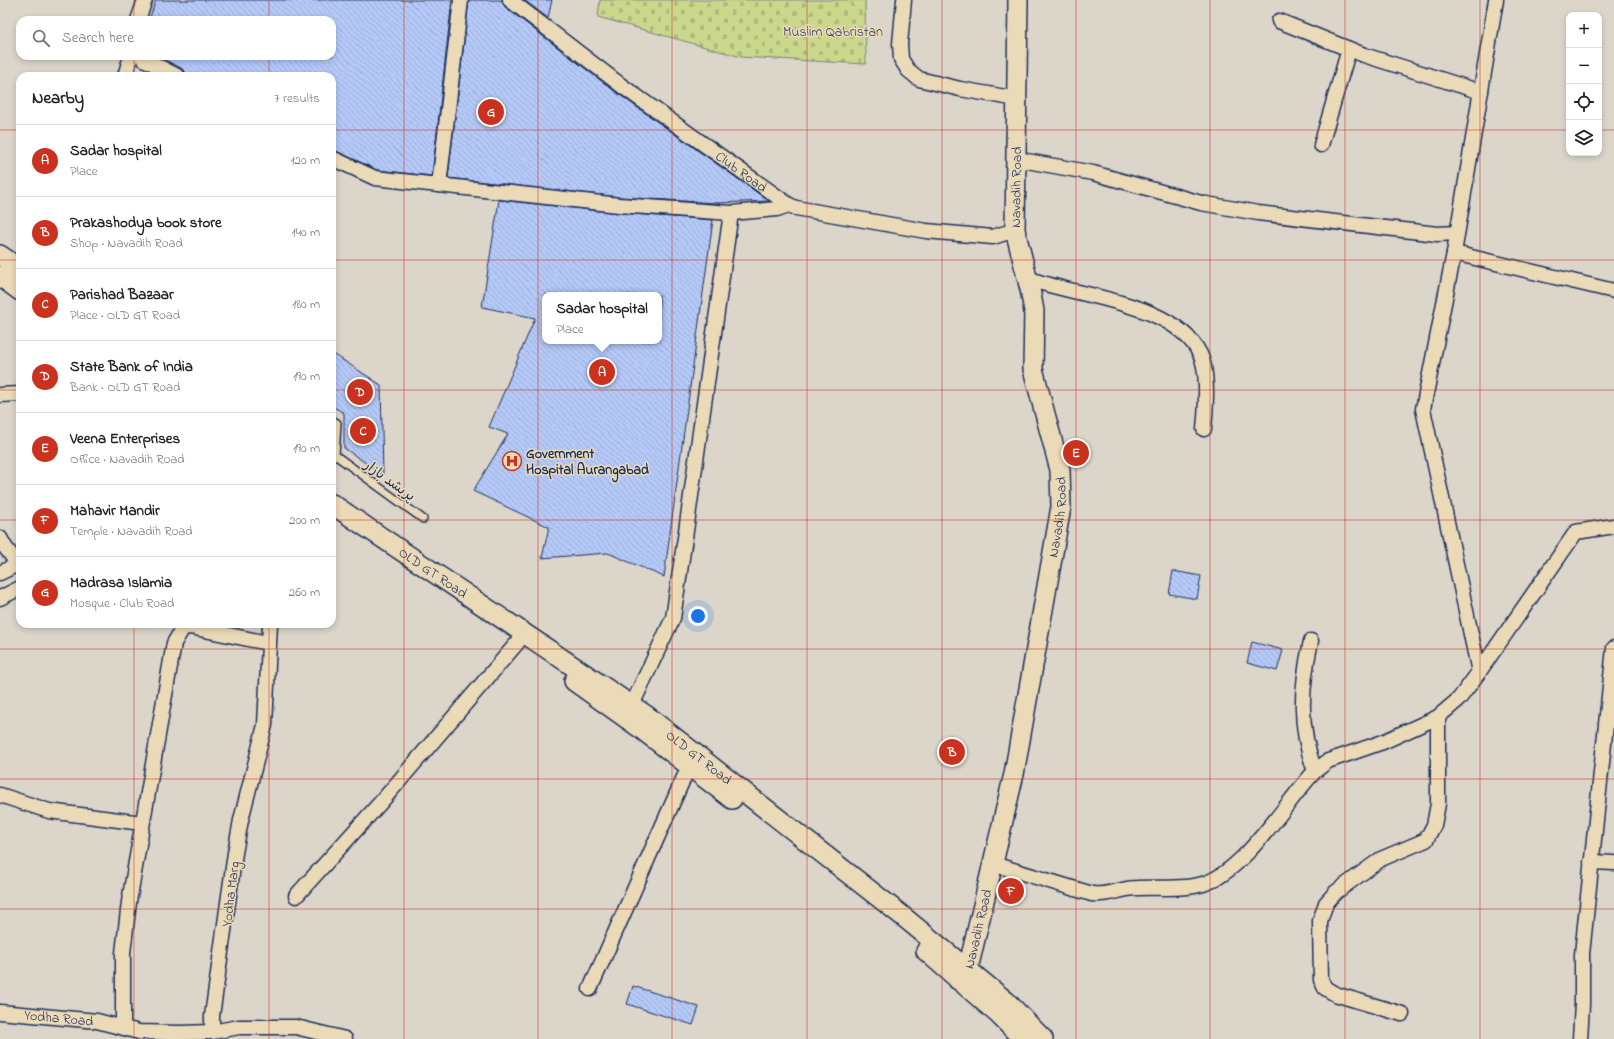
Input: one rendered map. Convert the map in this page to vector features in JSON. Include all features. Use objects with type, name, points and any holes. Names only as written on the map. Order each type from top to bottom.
[{"type":"main road","name":"Navadih Road","points":[[963,975],[1014,774],[1061,507],[1060,470],[1033,369],[1034,311],[1015,230],[1018,0]]},
{"type":"main road","points":[[0,255],[16,266]]},
{"type":"main road","points":[[0,276],[16,289]]},
{"type":"main road","name":"OLD GT Road","points":[[336,507],[632,705],[888,904],[963,975],[1023,1039]]},
{"type":"main road","name":"OLD GT Road","points":[[336,519],[518,642],[640,728],[894,924],[963,975],[1006,1001],[1043,1039]]},
{"type":"street","points":[[139,16],[145,0]]},
{"type":"street","points":[[439,185],[462,0]]},
{"type":"street","name":"Club Road","points":[[510,0],[622,86],[789,205],[796,208],[926,231],[992,237],[1015,230]]},
{"type":"street","points":[[904,0],[900,44],[901,59],[908,70],[919,78],[960,89],[1017,99]]},
{"type":"street","points":[[1479,672],[1423,408],[1454,253],[1496,0]]},
{"type":"street","points":[[1279,21],[1349,49],[1481,92]]},
{"type":"street","points":[[1321,145],[1349,49]]},
{"type":"street","points":[[126,72],[130,60]]},
{"type":"street","points":[[146,60],[169,72]]},
{"type":"street","points":[[1016,159],[1093,173],[1201,203],[1258,213],[1436,234],[1457,233]]},
{"type":"street","points":[[336,160],[375,178],[619,205],[731,213],[777,209],[789,205]]},
{"type":"street","points":[[632,705],[672,618],[686,531],[731,213]]},
{"type":"street","points":[[1454,253],[1614,291]]},
{"type":"street","points":[[1027,278],[1045,285],[1115,300],[1145,311],[1171,324],[1190,339],[1200,354],[1204,372],[1207,403],[1204,429]]},
{"type":"street","points":[[0,395],[16,394]]},
{"type":"street","points":[[992,864],[1102,896],[1134,888],[1190,887],[1220,878],[1250,850],[1315,771],[1328,761],[1383,742],[1438,717],[1459,699],[1576,532],[1614,526]]},
{"type":"street","points":[[0,538],[16,560]]},
{"type":"street","points":[[0,573],[16,565]]},
{"type":"street","points":[[0,598],[16,590]]},
{"type":"street","points":[[123,1027],[123,953],[129,902],[174,643],[183,628]]},
{"type":"street","points":[[195,628],[268,643]]},
{"type":"street","name":"Yodha Marg","points":[[212,1032],[212,1016],[235,854],[241,820],[265,725],[270,628]]},
{"type":"street","points":[[1311,641],[1304,671],[1302,703],[1304,733],[1309,755],[1315,771]]},
{"type":"street","points":[[296,896],[387,795],[518,642]]},
{"type":"street","points":[[1580,1039],[1582,954],[1614,648]]},
{"type":"street","points":[[1402,1014],[1335,994],[1325,988],[1321,980],[1320,921],[1326,903],[1336,892],[1381,859],[1426,840],[1434,825],[1438,804],[1438,717]]},
{"type":"street","points":[[590,989],[689,766]]},
{"type":"street","points":[[0,795],[49,811],[142,823]]},
{"type":"street","points":[[1591,862],[1614,863]]},
{"type":"street","name":"Yodha Road","points":[[0,1012],[97,1021],[123,1027],[138,1035],[212,1032]]},
{"type":"street","points":[[212,1032],[239,1027],[296,1027],[345,1039]]},
{"type":"lane","name":"پریشد بازار","points":[[336,422],[336,439]]},
{"type":"lane","name":"پریشد بازار","points":[[336,456],[423,520]]},
{"type":"green space","name":"Muslim Qabristan","points":[[600,0],[865,0],[866,64],[741,57],[598,17]]},
{"type":"building","points":[[156,0],[452,0],[432,176],[377,170],[336,151],[336,72],[185,72],[181,68],[165,60],[336,60],[336,16],[150,16]]},
{"type":"building","points":[[469,0],[502,0],[505,7],[617,93],[769,201],[716,203],[620,197],[448,178]]},
{"type":"building","points":[[524,0],[552,0],[548,18]]},
{"type":"building","points":[[499,200],[618,213],[713,220],[664,577],[608,553],[542,558],[549,527],[473,491],[508,434],[489,427],[535,318],[482,307]]},
{"type":"building","points":[[336,356],[381,385],[383,475],[344,448],[344,413],[336,408]]},
{"type":"building","points":[[1173,571],[1201,576],[1197,599],[1169,594]]},
{"type":"building","points":[[1252,642],[1283,650],[1277,671],[1247,663]]},
{"type":"building","points":[[633,986],[699,1007],[693,1025],[627,1004]]},
{"type":"place","name":"Madrasa Islamia","points":[[491,112]]},
{"type":"place","name":"Sadar hospital","points":[[602,372]]},
{"type":"place","name":"State Bank of India","points":[[360,392]]},
{"type":"place","name":"Parishad Bazaar","points":[[363,431]]},
{"type":"place","name":"Veena Enterprises","points":[[1076,453]]},
{"type":"place","name":"Government Hospital Aurangabad","points":[[512,461]]},
{"type":"place","name":"Prakashodya book store","points":[[952,752]]},
{"type":"place","name":"Mahavir Mandir","points":[[1011,891]]}]
